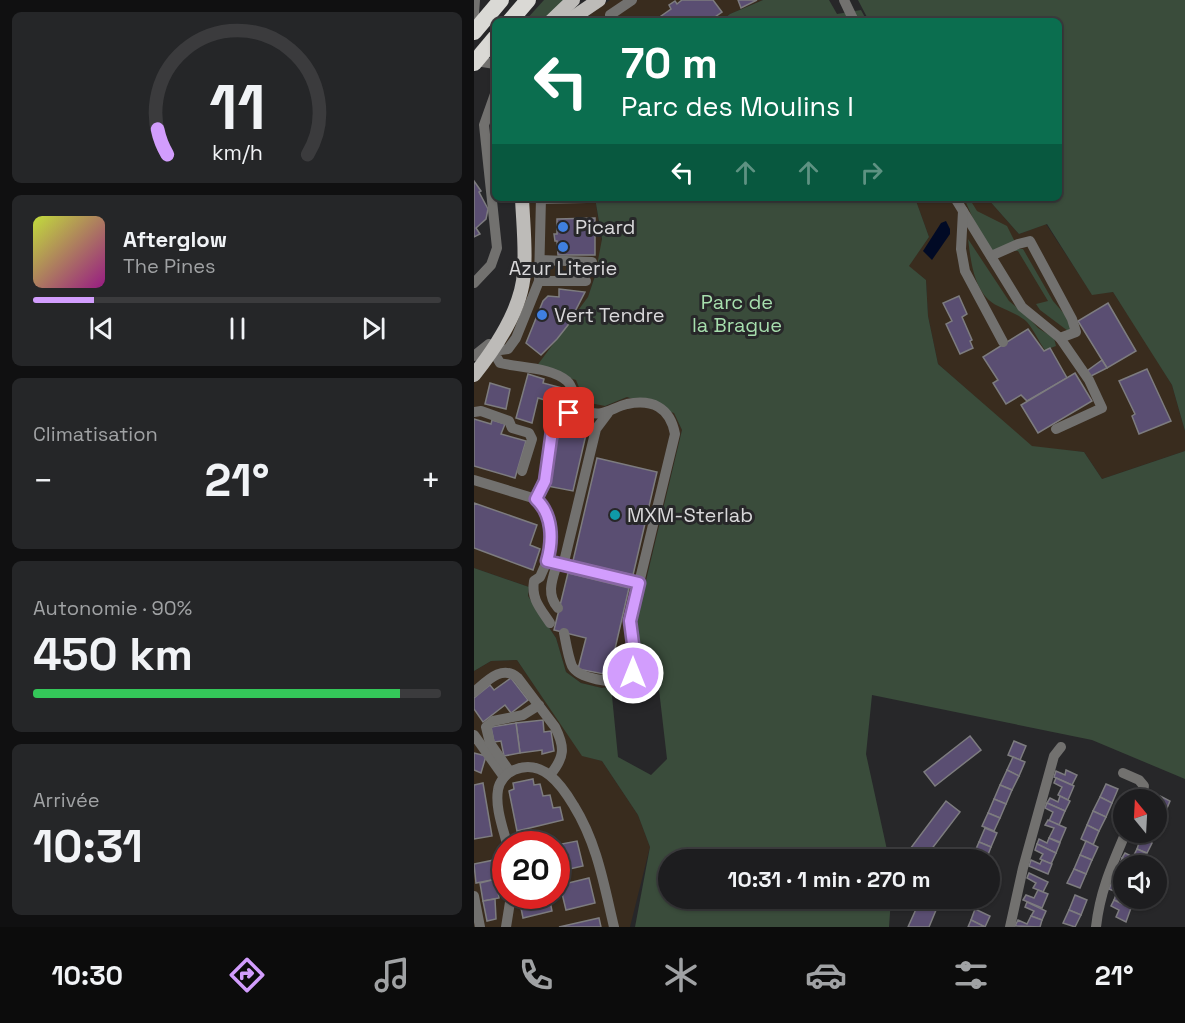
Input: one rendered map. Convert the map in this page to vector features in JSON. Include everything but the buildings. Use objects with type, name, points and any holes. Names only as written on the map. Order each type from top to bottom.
[{"type":"highway","points":[[474,32],[501,0]]},
{"type":"highway","points":[[513,18],[528,0]]},
{"type":"highway","points":[[475,62],[492,42]]},
{"type":"main road","points":[[572,18],[599,0]]},
{"type":"main road","points":[[570,18],[578,2]]},
{"type":"main road","points":[[555,18],[578,2]]},
{"type":"main road","points":[[561,18],[578,2]]},
{"type":"main road","points":[[474,375],[491,348],[507,308],[517,274],[515,201]]},
{"type":"main road","points":[[474,364],[503,335],[519,296],[524,274],[522,201]]},
{"type":"street","points":[[474,14],[475,0]]},
{"type":"street","points":[[610,18],[632,0]]},
{"type":"street","points":[[844,0],[853,18]]},
{"type":"street","points":[[475,62],[492,64]]},
{"type":"street","points":[[474,136],[484,125],[492,102]]},
{"type":"street","points":[[484,125],[492,201]]},
{"type":"street","points":[[474,283],[491,265],[497,248],[492,201]]},
{"type":"street","points":[[474,356],[491,348],[508,349],[516,338],[539,281],[541,201]]},
{"type":"street","points":[[957,201],[1023,307],[1060,338],[1089,380],[1102,408],[1056,429]]},
{"type":"street","points":[[963,211],[961,249],[965,271],[1003,342]]},
{"type":"street","points":[[991,256],[1030,241],[1072,319],[1076,332],[1060,338]]},
{"type":"street","points":[[540,260],[592,262]]},
{"type":"street","points":[[539,281],[586,281]]},
{"type":"street","points":[[491,348],[500,363],[519,368],[540,369],[566,380],[583,409],[596,413],[608,413]]},
{"type":"street","points":[[558,608],[553,603],[550,589],[596,429],[608,413],[624,405],[643,403],[667,412],[675,434],[630,621],[633,673],[625,679],[602,681],[575,669],[564,633]]},
{"type":"street","points":[[536,499],[545,481],[553,424],[556,418],[583,409]]},
{"type":"street","points":[[474,412],[481,411],[509,421],[512,428],[529,433],[531,439],[522,471]]},
{"type":"street","points":[[474,480],[536,499],[546,510],[550,528],[550,545],[556,563]]},
{"type":"street","points":[[556,563],[639,583]]},
{"type":"street","points":[[550,623],[533,599],[532,591],[534,580],[556,563]]},
{"type":"street","points":[[474,692],[495,675],[510,673],[518,678],[555,727],[561,743],[560,763],[550,775]]},
{"type":"street","points":[[507,774],[490,743],[486,727],[493,720],[523,715],[539,705]]},
{"type":"street","points":[[474,735],[507,774]]},
{"type":"street","points":[[1010,927],[1023,868],[1054,756],[1061,747]]},
{"type":"street","points":[[504,831],[497,795],[498,788],[507,774],[523,767],[533,767],[550,775],[574,806],[591,839],[614,927]]},
{"type":"street","points":[[1123,773],[1139,780],[1144,786],[1143,789]]},
{"type":"street","points":[[1096,927],[1102,893],[1122,843]]},
{"type":"street","points":[[474,896],[480,927]]},
{"type":"street","points":[[506,927],[509,909]]},
{"type":"shaded area","points":[[610,0],[763,0],[725,18],[585,18]]},
{"type":"shaded area","points":[[526,201],[595,201],[603,249],[587,301],[605,406],[627,397],[672,408],[682,430],[636,622],[642,670],[638,673],[637,678],[629,682],[602,688],[581,683],[566,672],[556,638],[528,596],[529,587],[474,568],[474,382],[506,338],[516,316]]},
{"type":"shaded area","points":[[916,201],[990,201],[1019,234],[1046,224],[1092,294],[1113,292],[1149,347],[1172,385],[1185,431],[1185,451],[1102,479],[1084,452],[1032,447],[938,364],[928,316],[926,280],[908,266],[929,237]]},
{"type":"shaded area","points":[[517,660],[582,755],[602,761],[638,815],[650,847],[630,927],[474,927],[474,671],[491,661]]},
{"type":"green space","points":[[544,0],[569,0],[549,18],[528,18]]},
{"type":"green space","points":[[763,0],[829,0],[837,14],[861,10],[865,18],[725,18]]},
{"type":"green space","points":[[858,0],[1185,0],[1185,431],[1172,385],[1113,292],[1092,295],[1047,224],[1019,234],[990,201],[1062,201],[1062,18],[867,18]]},
{"type":"green space","name":"Parc de la Brague","points":[[596,201],[916,201],[929,237],[909,266],[926,280],[928,316],[938,364],[1032,446],[1084,452],[1102,479],[1185,451],[1185,779],[1092,740],[872,695],[866,754],[887,849],[658,849],[658,909],[890,909],[889,927],[635,927],[650,847],[638,815],[602,761],[582,756],[517,660],[491,661],[474,671],[474,568],[529,587],[528,596],[556,638],[566,672],[581,683],[602,688],[611,686],[618,757],[651,775],[667,759],[658,681],[654,669],[642,670],[636,622],[682,430],[674,413],[627,397],[605,406],[585,402],[576,380],[536,367],[588,297],[595,276],[602,239]]},
{"type":"green space","points":[[965,201],[971,201],[977,211],[1007,226],[1015,242],[998,250],[990,250],[981,237]]},
{"type":"green space","points":[[968,239],[1009,301],[1038,328],[1054,338],[1056,346],[1045,350],[1027,322],[990,301],[984,294],[975,277]]},
{"type":"green space","points":[[1023,249],[1053,301],[1067,317],[1071,328],[1068,331],[1040,310],[1036,304],[1048,301],[1018,251],[1012,251]]},
{"type":"water","points":[[946,221],[950,234],[932,260],[923,251],[941,223]]},
{"type":"place","name":"Picard","points":[[563,227]]},
{"type":"place","name":"Azur Literie","points":[[563,247]]},
{"type":"place","name":"Vert Tendre","points":[[542,315]]},
{"type":"place","name":"MXM-Sterlab","points":[[615,515]]},
{"type":"route","points":[[569,413],[556,418],[553,424],[545,481],[536,499],[546,510],[550,528],[550,551],[547,561],[639,583],[630,621],[633,673]]}]
